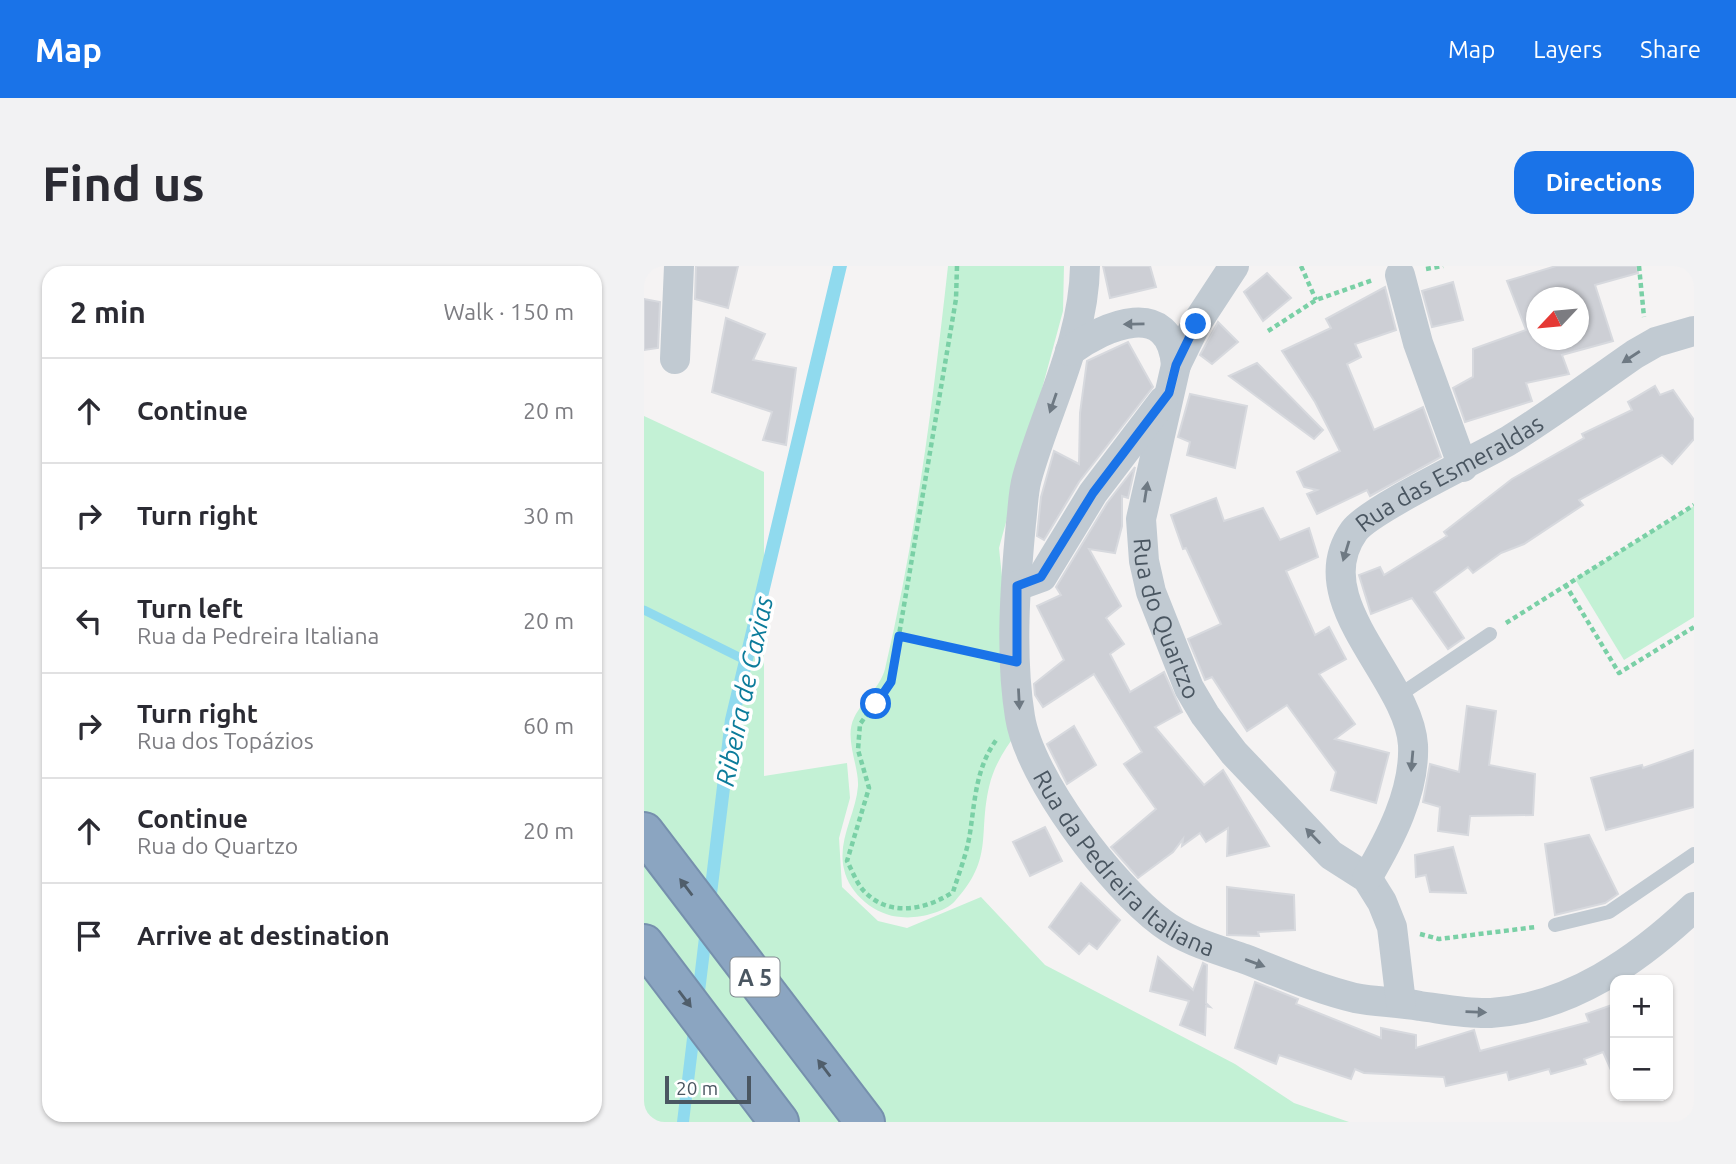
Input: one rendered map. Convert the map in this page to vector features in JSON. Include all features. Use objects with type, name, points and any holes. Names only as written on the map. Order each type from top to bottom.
[{"type":"highway","name":"A 5","points":[[644,831],[866,1122]]},
{"type":"highway","points":[[644,944],[779,1122]]},
{"type":"street","points":[[674,359],[679,266]]},
{"type":"street","name":"Rua da Pedreira Italiana","points":[[1086,266],[1080,325],[1026,481],[1017,586],[1020,718],[1029,751],[1045,783],[1073,826],[1140,905],[1164,924],[1193,941],[1317,986],[1356,998],[1491,1013],[1547,1002],[1598,981],[1621,967],[1694,907]]},
{"type":"street","name":"Rua do Quartzo","points":[[1234,266],[1196,324],[1173,379],[1142,519],[1144,561],[1162,627],[1188,688],[1234,753],[1331,855],[1367,878]]},
{"type":"street","points":[[1401,275],[1418,343],[1462,467]]},
{"type":"street","points":[[1017,586],[1041,577],[1093,493],[1173,379],[1175,349],[1170,339],[1151,324],[1133,323],[1104,329],[1070,351]]},
{"type":"street","name":"Rua das Esmeraldas","points":[[1367,878],[1392,836],[1412,766],[1413,743],[1398,696],[1353,621],[1341,570],[1345,546],[1354,530],[1365,521],[1511,439],[1656,342],[1694,331]]},
{"type":"street","points":[[1367,878],[1392,928],[1401,1003]]},
{"type":"lane","points":[[1398,696],[1490,634]]},
{"type":"lane","points":[[1555,925],[1609,912],[1694,854]]},
{"type":"path","points":[[957,266],[956,299],[891,682],[860,724],[858,750],[869,788],[847,860],[863,890],[880,903],[906,910],[936,903],[953,892],[970,835],[972,798],[982,767],[993,744],[1008,723],[1020,718]]},
{"type":"path","points":[[1301,266],[1317,300]]},
{"type":"path","points":[[1268,331],[1317,300],[1384,276],[1443,266]]},
{"type":"path","points":[[1639,266],[1644,321],[1656,342]]},
{"type":"path","points":[[1490,634],[1564,584],[1694,505]]},
{"type":"path","points":[[1564,584],[1619,673],[1694,627]]},
{"type":"path","points":[[899,636],[1017,662]]},
{"type":"path","points":[[1392,928],[1439,939],[1555,925]]},
{"type":"green space","points":[[948,266],[1064,266],[1063,311],[999,548],[1018,731],[1000,758],[991,779],[980,859],[967,886],[955,901],[944,909],[922,916],[901,917],[882,913],[865,902],[852,887],[844,869],[843,848],[858,786],[851,726],[883,676],[896,619],[923,469]]},
{"type":"green space","points":[[644,416],[764,472],[764,776],[847,763],[850,798],[839,838],[842,887],[878,921],[907,928],[981,897],[1045,965],[1235,1064],[1294,1103],[1349,1122],[644,1122]]},
{"type":"green space","points":[[1694,506],[1694,617],[1624,660],[1575,579]]},
{"type":"water","name":"Ribeira de Caxias","points":[[833,266],[847,266],[738,723],[689,1122],[677,1122],[725,719]]},
{"type":"building","points":[[696,266],[738,266],[728,308],[695,299]]},
{"type":"building","points":[[1103,266],[1150,266],[1156,287],[1110,298]]},
{"type":"building","points":[[1556,266],[1637,266],[1638,273],[1595,285],[1613,341],[1589,348],[1589,287],[1526,287],[1526,330],[1507,281]]},
{"type":"building","points":[[1267,273],[1291,298],[1263,321],[1244,292]]},
{"type":"building","points":[[1453,282],[1463,320],[1432,327],[1422,291]]},
{"type":"building","points":[[1385,287],[1396,330],[1355,344],[1361,357],[1347,364],[1374,430],[1423,407],[1441,457],[1370,496],[1367,490],[1317,514],[1307,494],[1317,490],[1304,487],[1297,472],[1340,451],[1315,402],[1282,351],[1331,328],[1326,319]]},
{"type":"building","points":[[644,299],[660,302],[658,348],[644,350]]},
{"type":"building","points":[[726,318],[765,334],[753,360],[796,368],[786,445],[763,440],[772,412],[712,392]]},
{"type":"building","points":[[1218,322],[1238,342],[1212,364],[1200,355]]},
{"type":"building","points":[[1526,330],[1526,350],[1580,350],[1562,355],[1569,374],[1526,383],[1532,401],[1465,422],[1453,388],[1473,377],[1473,349]]},
{"type":"building","points":[[1128,342],[1153,387],[1079,482],[1044,540],[1037,536],[1041,497],[1054,451],[1079,464],[1080,413],[1087,361]]},
{"type":"building","points":[[1257,363],[1323,430],[1314,439],[1229,376]]},
{"type":"building","points":[[1655,386],[1660,395],[1673,390],[1694,420],[1694,439],[1672,464],[1662,455],[1579,500],[1583,505],[1524,544],[1501,553],[1473,573],[1468,567],[1434,592],[1464,638],[1448,649],[1412,598],[1371,614],[1359,575],[1380,567],[1384,575],[1447,536],[1444,532],[1512,479],[1584,438],[1582,434],[1632,410],[1628,402]]},
{"type":"building","points":[[1190,394],[1247,406],[1235,468],[1187,455],[1190,442],[1178,437]]},
{"type":"building","points":[[1135,467],[1128,498],[1122,496],[1122,526],[1115,553],[1089,549],[1121,606],[1106,618],[1124,644],[1110,654],[1130,692],[1164,672],[1182,712],[1155,727],[1204,785],[1223,770],[1269,846],[1227,856],[1228,828],[1206,842],[1200,833],[1182,846],[1183,839],[1173,852],[1138,878],[1111,847],[1156,809],[1124,764],[1142,752],[1094,674],[1043,707],[1035,695],[1034,684],[1064,660],[1037,606],[1061,595],[1056,587],[1107,503]]},
{"type":"building","points":[[1216,498],[1224,521],[1263,508],[1280,540],[1309,528],[1318,557],[1286,571],[1315,635],[1329,627],[1346,659],[1319,674],[1355,724],[1335,739],[1389,753],[1376,803],[1331,790],[1336,772],[1287,705],[1247,731],[1212,677],[1205,680],[1188,639],[1221,624],[1186,548],[1183,549],[1171,515]]},
{"type":"building","points":[[1467,706],[1496,711],[1489,765],[1535,774],[1533,815],[1470,816],[1468,835],[1438,831],[1440,807],[1423,802],[1430,764],[1459,772]]},
{"type":"building","points":[[1074,726],[1096,765],[1067,784],[1047,744]]},
{"type":"building","points":[[1694,750],[1694,807],[1606,830],[1591,778],[1642,765],[1643,768]]},
{"type":"building","points":[[1045,827],[1062,861],[1030,876],[1013,842]]},
{"type":"building","points":[[1589,835],[1618,894],[1605,903],[1555,915],[1545,844]]},
{"type":"building","points":[[1453,847],[1466,893],[1430,892],[1426,875],[1416,877],[1415,855]]},
{"type":"building","points":[[1081,883],[1120,920],[1097,949],[1089,943],[1079,954],[1049,927]]},
{"type":"building","points":[[1227,887],[1294,895],[1295,930],[1258,932],[1259,936],[1227,935]]},
{"type":"building","points":[[1158,957],[1193,990],[1203,963],[1207,965],[1206,1003],[1210,1007],[1206,1006],[1205,1035],[1180,1025],[1189,1001],[1150,991]]},
{"type":"building","points":[[1255,982],[1298,999],[1296,1004],[1381,1038],[1381,1028],[1416,1035],[1416,1048],[1474,1030],[1480,1051],[1589,1022],[1586,1014],[1610,1006],[1610,1068],[1603,1052],[1584,1059],[1586,1064],[1551,1074],[1549,1069],[1509,1080],[1507,1072],[1446,1086],[1444,1077],[1364,1073],[1355,1069],[1351,1079],[1279,1055],[1276,1064],[1235,1048]]},
{"type":"waterway","name":"Ribeira de Caxias","points":[[644,610],[747,661]]},
{"type":"route","points":[[876,704],[891,682],[899,636],[1017,662],[1017,586],[1041,577],[1093,493],[1169,393],[1176,365],[1196,324]]}]
